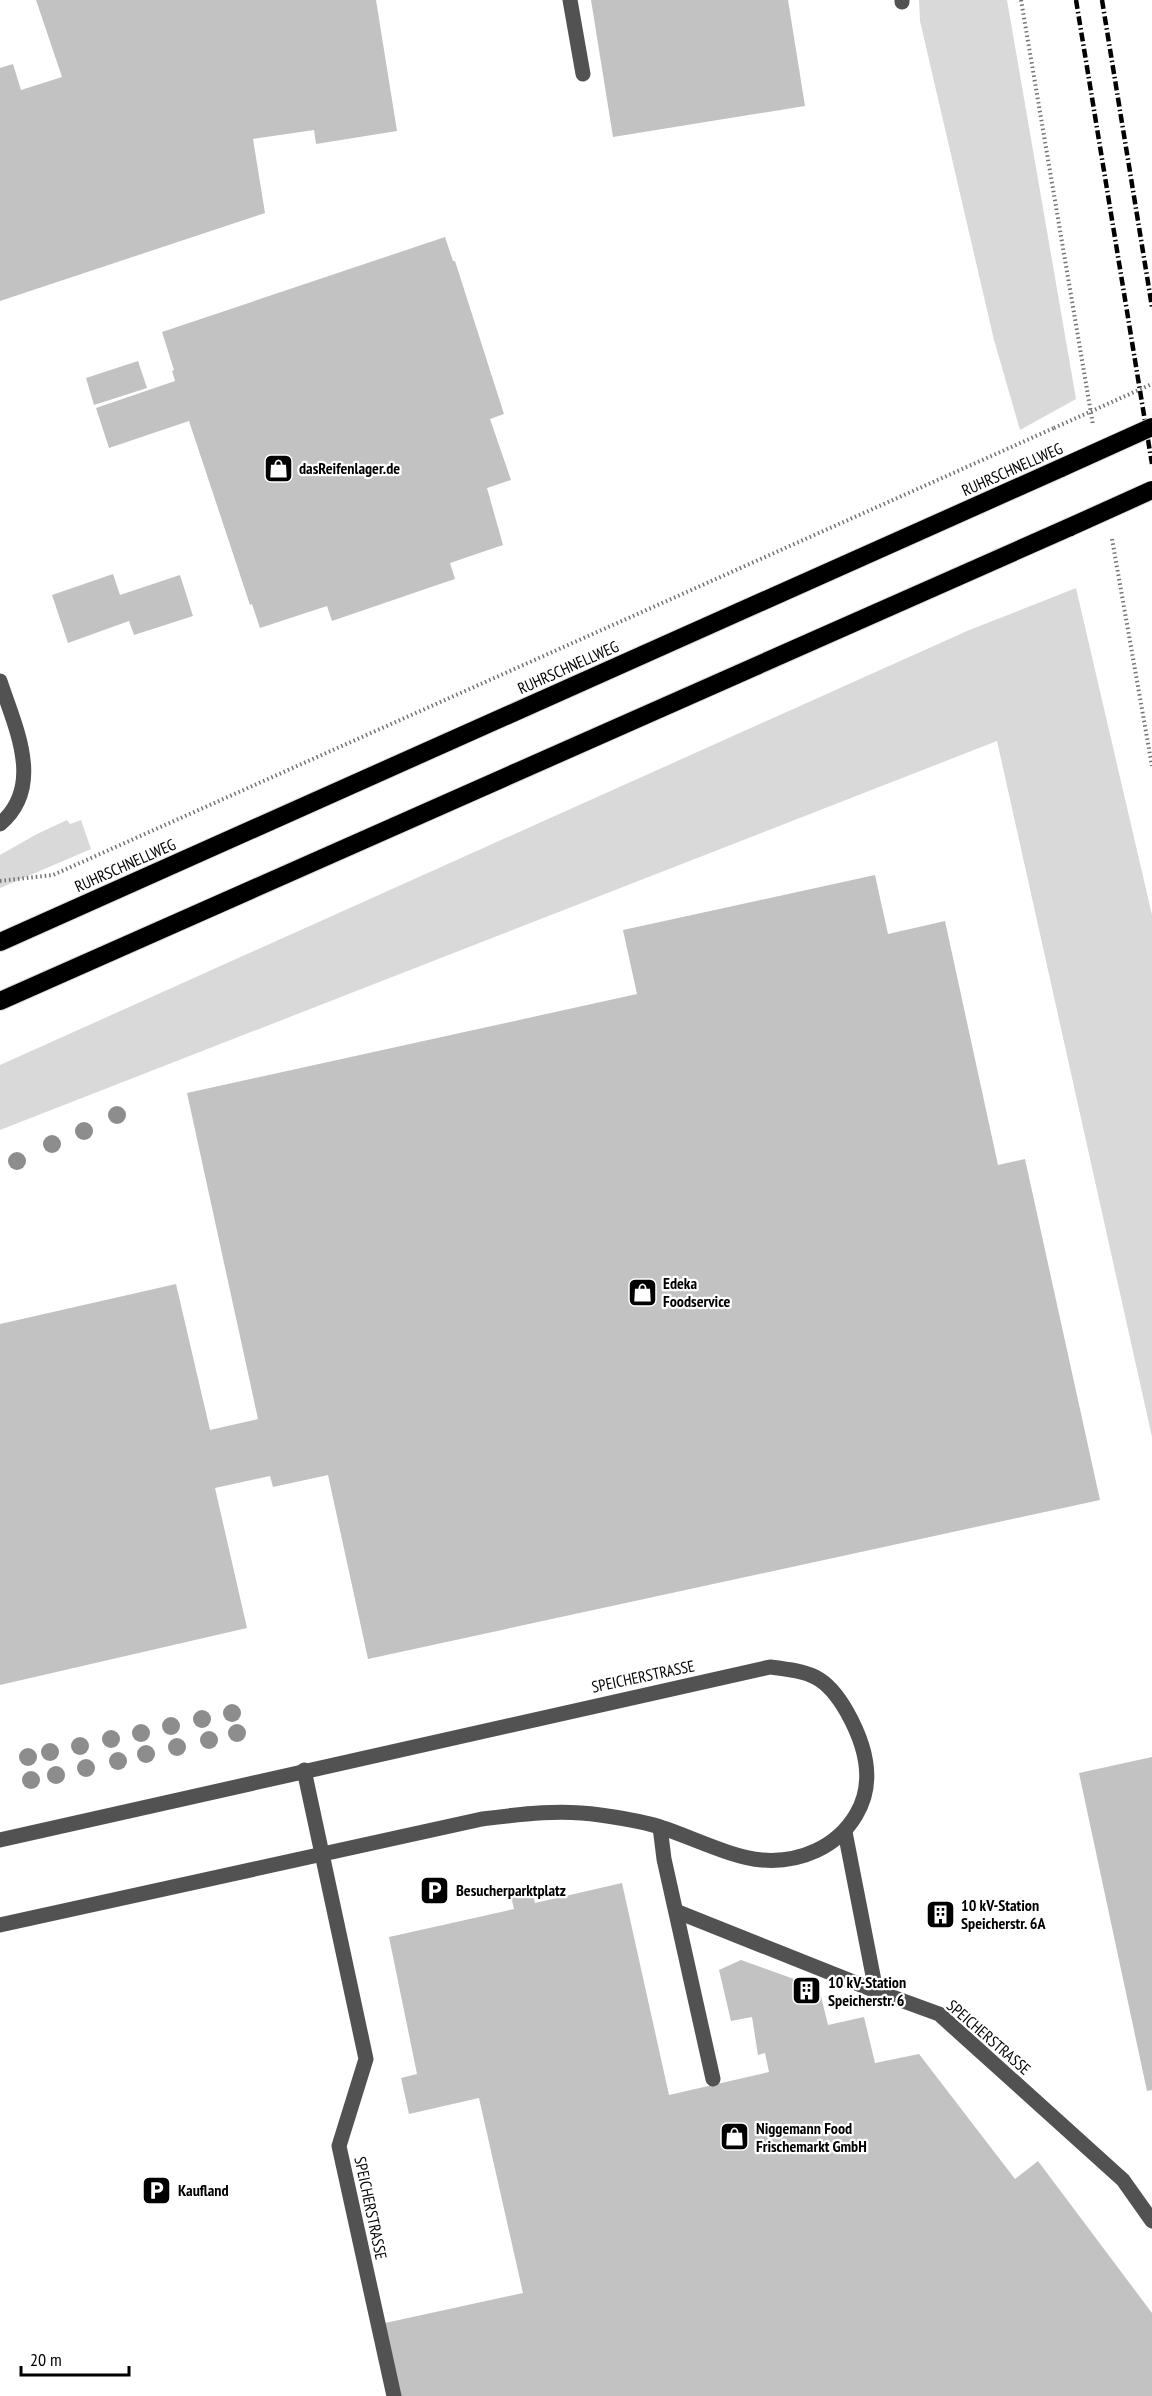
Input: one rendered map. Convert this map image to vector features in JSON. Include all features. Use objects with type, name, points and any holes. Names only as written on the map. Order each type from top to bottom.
[{"type":"highway","name":"RUHRSCHNELLWEG","points":[[0,942],[1152,427]]},
{"type":"highway","points":[[0,1001],[1152,490]]},
{"type":"street","points":[[570,0],[583,74]]},
{"type":"street","points":[[0,681],[24,753],[23,793],[8,817],[0,824]]},
{"type":"street","name":"SPEICHERSTRASSE","points":[[0,1840],[771,1667],[806,1672],[825,1680],[838,1696],[856,1729],[867,1766],[868,1786],[861,1807],[845,1832],[825,1847],[801,1856],[762,1860],[660,1827],[598,1815],[539,1811],[482,1819],[0,1925]]},
{"type":"street","name":"SPEICHERSTRASSE","points":[[304,1770],[366,2059],[339,2146],[394,2396]]},
{"type":"street","points":[[660,1827],[664,1859],[678,1912],[713,2079]]},
{"type":"street","points":[[845,1832],[876,1991]]},
{"type":"street","name":"SPEICHERSTRASSE","points":[[678,1912],[939,2014],[1123,2180],[1152,2221]]},
{"type":"path","points":[[1021,0],[1095,435]]},
{"type":"path","points":[[0,881],[53,875],[1152,384]]},
{"type":"path","points":[[1110,528],[1152,766]]},
{"type":"shaded area","points":[[919,0],[1007,0],[1076,399],[1020,430],[994,340],[920,21]]},
{"type":"shaded area","points":[[1076,588],[1152,915],[1152,1437],[997,741],[0,1130],[0,1065],[967,631]]},
{"type":"shaded area","points":[[67,820],[70,824],[81,820],[91,849],[0,888],[0,855]]},
{"type":"building","points":[[36,0],[376,0],[397,131],[316,144],[314,130],[253,139],[265,213],[0,301],[0,68],[13,64],[21,90],[62,77]]},
{"type":"building","points":[[591,0],[788,0],[805,106],[613,137]]},
{"type":"building","points":[[445,237],[453,261],[455,261],[504,414],[490,419],[511,480],[487,488],[503,545],[450,563],[455,579],[332,621],[327,606],[260,628],[252,604],[250,605],[189,421],[109,448],[96,408],[175,381],[172,371],[174,370],[162,332]]},
{"type":"building","points":[[138,361],[147,388],[94,405],[86,378]]},
{"type":"building","points":[[113,574],[120,595],[180,575],[193,616],[134,635],[129,621],[68,643],[52,595]]},
{"type":"building","name":"Edeka Foodservice","points":[[875,875],[888,934],[945,921],[998,1165],[1025,1159],[1100,1500],[368,1659],[328,1475],[273,1487],[270,1476],[215,1488],[247,1628],[0,1685],[0,1324],[176,1284],[210,1430],[258,1419],[187,1093],[637,994],[623,930]]},
{"type":"building","points":[[1152,1757],[1152,2090],[1147,2091],[1079,1773]]},
{"type":"building","name":"Niggemann Food Frischemarkt GmbH","points":[[622,1883],[669,2095],[769,2072],[765,2053],[758,2055],[752,2017],[731,2021],[719,1970],[741,1960],[819,1988],[828,2025],[864,2017],[875,2063],[919,2054],[1015,2179],[1038,2161],[1152,2313],[1152,2396],[401,2396],[385,2323],[523,2293],[479,2098],[409,2114],[401,2078],[417,2074],[389,1937],[514,1909],[510,1892],[531,1887],[535,1903]]},
{"type":"building","name":"10 kV-Station Speicherstr. 6A","points":[[944,1905],[949,1917],[935,1923],[930,1910]]},
{"type":"railway","points":[[1076,0],[1152,464]]},
{"type":"railway","points":[[1102,0],[1152,307]]},
{"type":"place","name":"dasReifenlager.de","points":[[278,468]]},
{"type":"place","name":"Edeka Foodservice","points":[[642,1292]]},
{"type":"place","name":"Besucherparktplatz","points":[[435,1890]]},
{"type":"place","name":"10 kV-Station Speicherstr. 6A","points":[[940,1914]]},
{"type":"place","name":"10 kV-Station Speicherstr. 6","points":[[807,1991]]},
{"type":"place","name":"Niggemann Food Frischemarkt GmbH","points":[[735,2137]]},
{"type":"place","name":"Kaufland","points":[[157,2190]]}]
